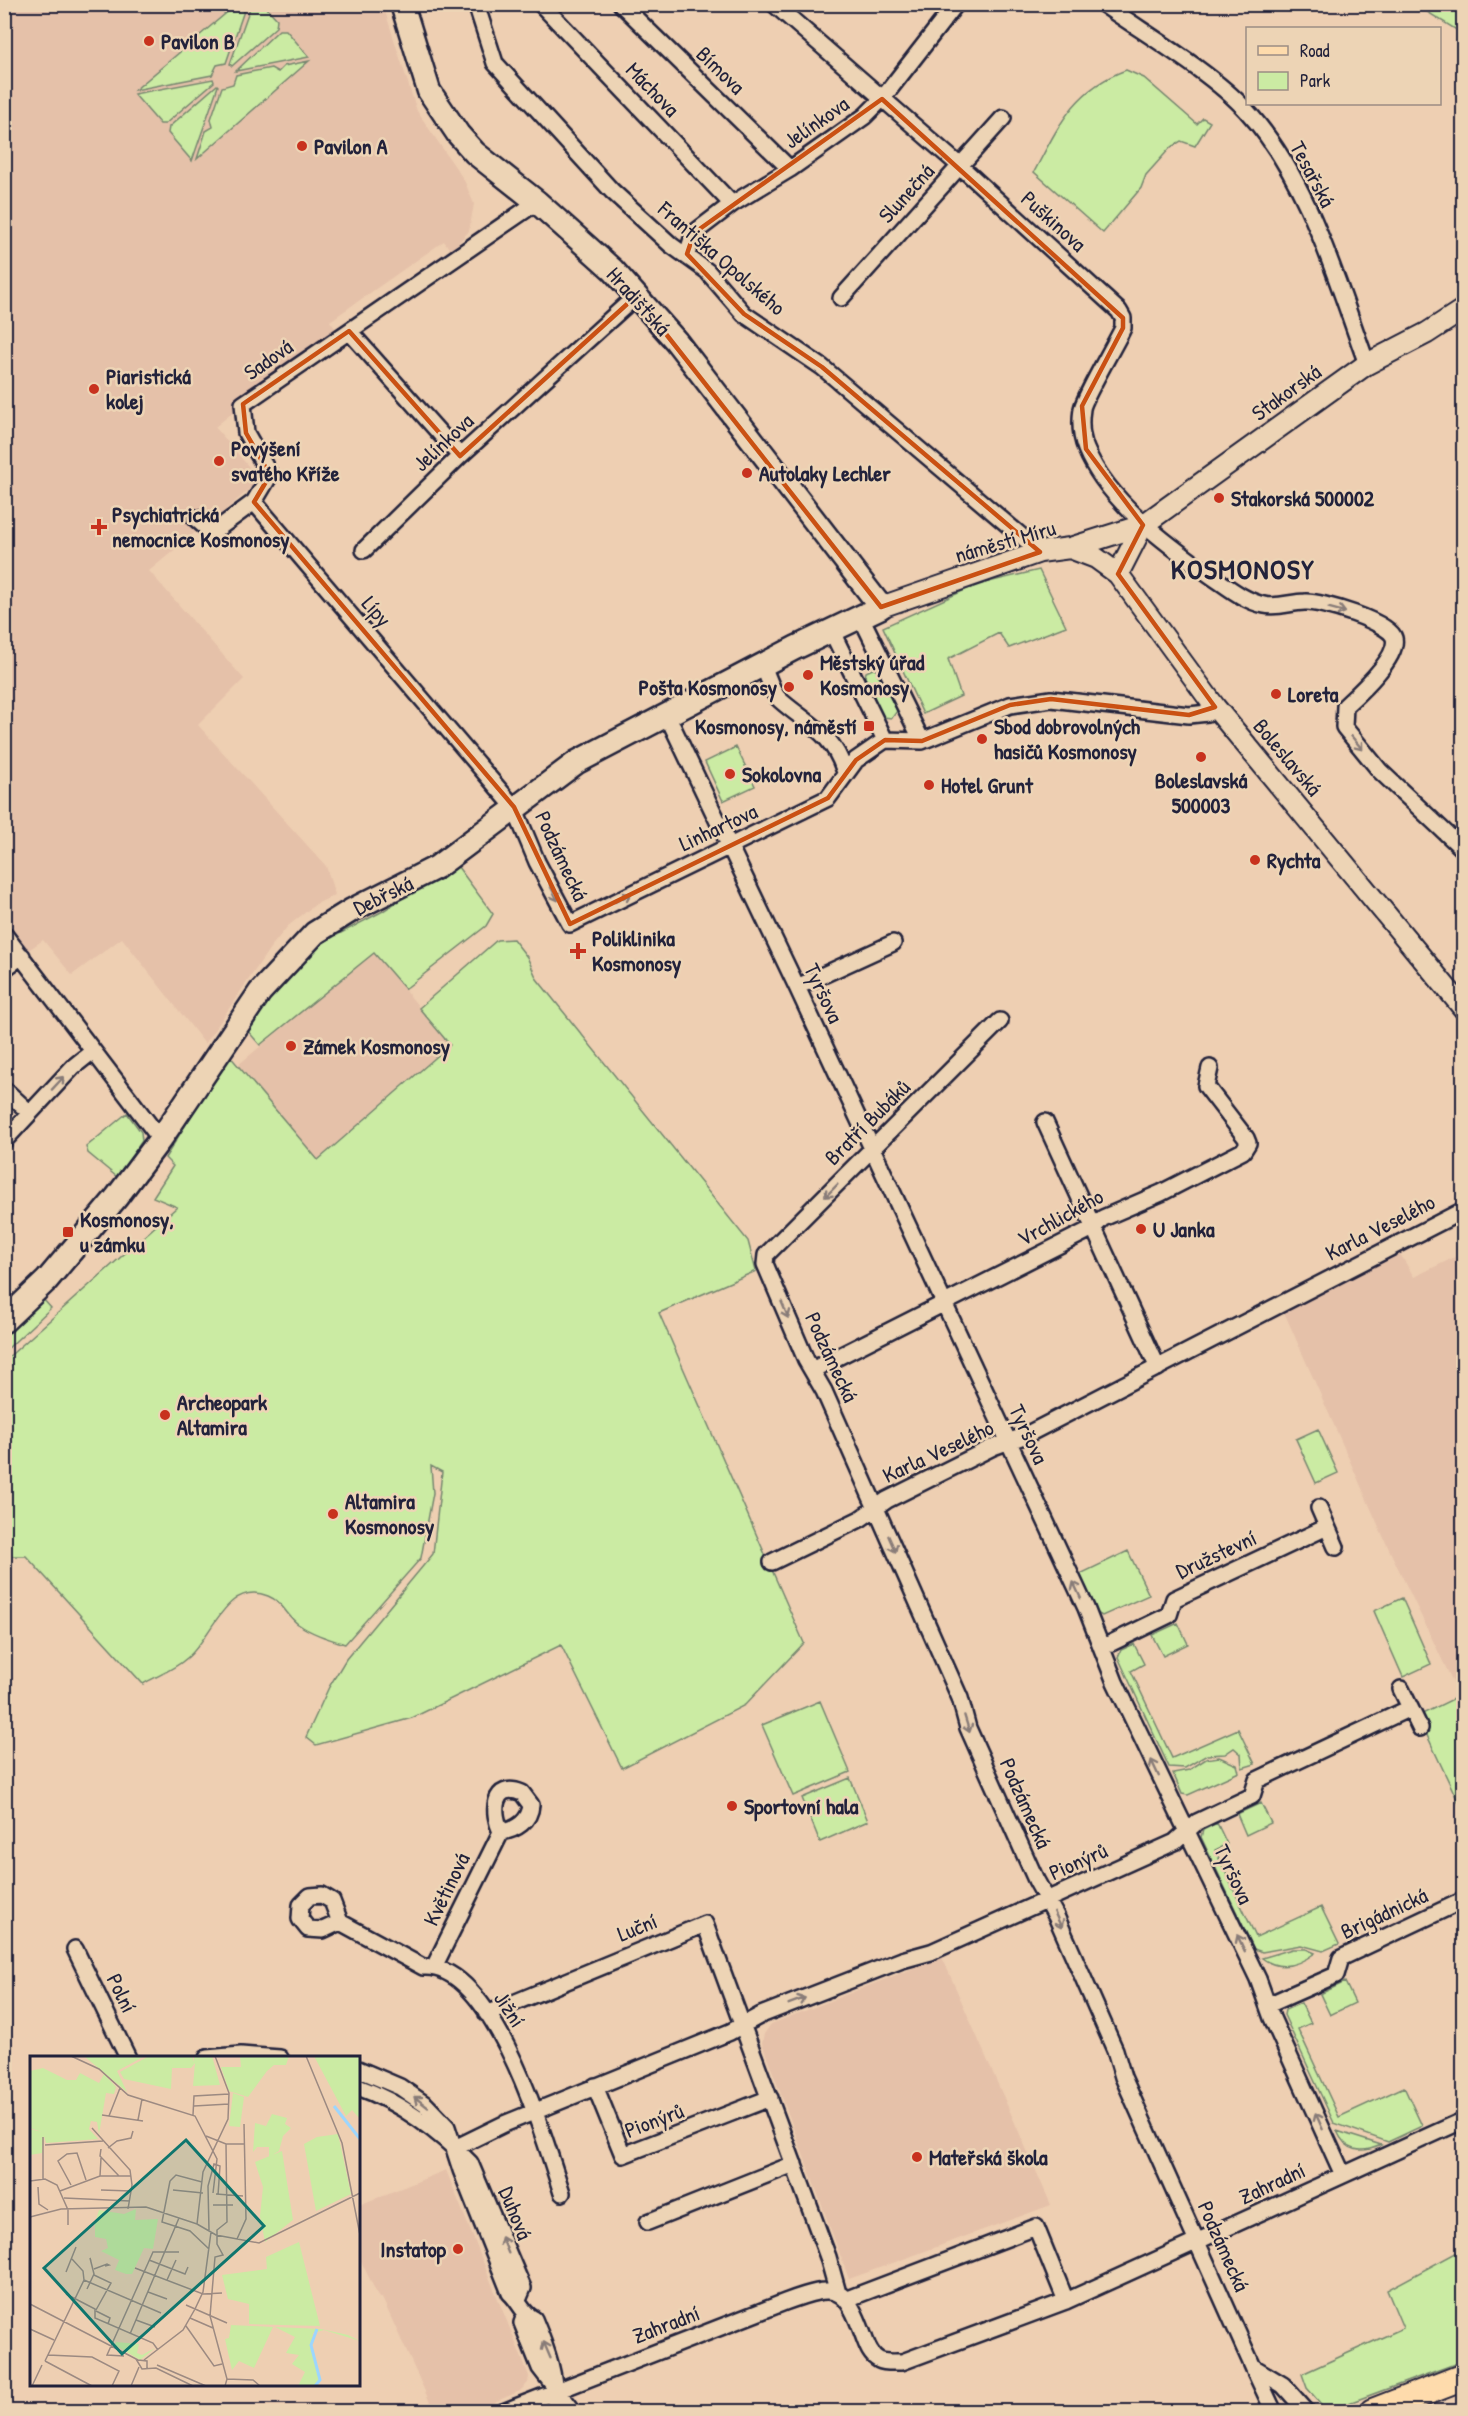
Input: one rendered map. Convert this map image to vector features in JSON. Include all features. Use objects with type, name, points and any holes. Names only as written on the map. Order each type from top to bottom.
[{"type":"main road","name":"Hradišťská","points":[[402,4],[429,91],[445,116],[475,153],[537,202],[613,270],[676,341],[871,611]]},
{"type":"main road","name":"Debřská","points":[[4,1321],[79,1243],[162,1137],[260,992],[304,943],[345,913],[437,867],[577,762],[871,611]]},
{"type":"main road","points":[[1373,2412],[1464,2378]]},
{"type":"street","name":"Františka Opolského","points":[[476,4],[495,63],[612,191],[671,245],[687,254],[708,271],[744,314],[822,367],[1040,552]]},
{"type":"street","name":"Máchova","points":[[541,4],[732,204]]},
{"type":"street","name":"Bímova","points":[[621,4],[790,169]]},
{"type":"street","name":"Puškinova","points":[[774,4],[960,166],[1119,311],[1123,318],[1123,328],[1082,406],[1081,427],[1086,449],[1104,479],[1143,525]]},
{"type":"street","name":"Jelínkova","points":[[687,254],[694,233],[732,204],[790,169],[865,116],[882,99],[956,4]]},
{"type":"street","name":"Tesařská","points":[[1103,4],[1197,70],[1246,110],[1288,166],[1328,258],[1367,364]]},
{"type":"street","name":"Slunečná","points":[[841,298],[1003,118]]},
{"type":"street","name":"Sadová","points":[[254,502],[270,475],[246,433],[243,404],[537,202]]},
{"type":"street","name":"Jelínkova","points":[[364,550],[460,456],[636,296]]},
{"type":"street","name":"Stakorská","points":[[1143,525],[1367,364],[1427,333],[1464,309]]},
{"type":"street","points":[[349,331],[460,456]]},
{"type":"street","points":[[195,518],[212,533],[254,502]]},
{"type":"street","name":"Lípy","points":[[254,502],[514,807]]},
{"type":"street","name":"náměstí Míru","points":[[871,611],[1040,552],[1070,548],[1143,525]]},
{"type":"street","points":[[1118,574],[1143,525],[1238,594],[1263,605],[1281,607],[1306,601],[1375,620],[1392,633],[1395,640],[1394,648],[1373,680],[1345,706],[1344,727],[1380,771],[1464,850]]},
{"type":"street","name":"Boleslavská","points":[[1070,548],[1096,558],[1118,574],[1215,707],[1464,1009]]},
{"type":"street","points":[[871,611],[922,741]]},
{"type":"street","points":[[831,630],[885,740],[922,741],[1010,705],[1051,699],[1189,715],[1208,713],[1215,707]]},
{"type":"street","points":[[763,666],[778,698],[812,722],[828,738],[840,756],[845,772]]},
{"type":"street","name":"Tyršova","points":[[667,715],[944,1303],[1102,1647],[1120,1692],[1187,1832],[1198,1850],[1343,2175]]},
{"type":"street","name":"Linhartova","points":[[570,924],[828,798],[855,760],[885,740]]},
{"type":"street","name":"Podzámecká","points":[[514,807],[537,862],[570,924]]},
{"type":"street","points":[[4,934],[155,1132],[162,1137]]},
{"type":"street","points":[[797,987],[893,943]]},
{"type":"street","points":[[4,969],[22,956]]},
{"type":"street","name":"Bratří Bubáků","points":[[766,1255],[1000,1020]]},
{"type":"street","points":[[4,1141],[73,1067],[93,1051]]},
{"type":"street","name":"Vrchlického","points":[[812,1370],[1093,1228],[1103,1218],[1161,1193],[1246,1147],[1246,1138],[1206,1086],[1210,1068]]},
{"type":"street","points":[[4,1089],[30,1113]]},
{"type":"street","points":[[1045,1122],[1158,1368]]},
{"type":"street","name":"Karla Veselého","points":[[772,1562],[860,1519],[875,1508],[993,1447],[1008,1442],[1158,1368],[1464,1210]]},
{"type":"street","name":"Podzámecká","points":[[766,1255],[765,1264],[960,1698],[968,1728],[1115,2050],[1122,2077],[1274,2412]]},
{"type":"street","points":[[1319,1508],[1336,1547]]},
{"type":"street","name":"Družstevní","points":[[1102,1647],[1169,1615],[1174,1599],[1327,1527]]},
{"type":"street","points":[[1401,1689],[1419,1728]]},
{"type":"street","name":"Pionýrů","points":[[455,2148],[595,2086],[892,1964],[931,1952],[1175,1842],[1197,1822],[1252,1796],[1257,1780],[1410,1707]]},
{"type":"street","name":"Květinová","points":[[434,1967],[501,1832]]},
{"type":"street","name":"Brigádnická","points":[[1268,2006],[1336,1975],[1341,1958],[1464,1900]]},
{"type":"street","name":"Jižní","points":[[340,1922],[423,1967],[434,1967],[459,1981],[478,1999],[512,2053],[535,2111],[562,2193]]},
{"type":"street","name":"Luční","points":[[487,2014],[705,1924],[744,2025]]},
{"type":"street","name":"Polní","points":[[75,1949],[127,2056]]},
{"type":"street","points":[[744,2025],[843,2296]]},
{"type":"street","name":"Duhová","points":[[360,2070],[400,2087],[426,2105],[447,2127],[461,2170],[484,2210],[510,2293],[518,2300],[525,2315],[534,2319],[551,2360],[556,2391],[555,2412]]},
{"type":"street","name":"Pionýrů","points":[[595,2086],[623,2155],[770,2098]]},
{"type":"street","points":[[360,2087],[397,2104],[455,2148]]},
{"type":"street","name":"Zahradní","points":[[843,2296],[868,2348],[880,2361],[902,2362],[1066,2301],[1464,2120]]},
{"type":"street","points":[[648,2222],[794,2164]]},
{"type":"street","name":"Zahradní","points":[[503,2412],[804,2295],[823,2292],[843,2296],[1036,2227],[1066,2301]]},
{"type":"street","points":[[1253,2367],[1283,2385],[1307,2411]]},
{"type":"street","points":[[556,2391],[574,2412]]},
{"type":"highlighted area","points":[[882,99],[1123,318],[1123,328],[1082,406],[1086,449],[1143,525],[1118,574],[1215,707],[1189,715],[1051,699],[1010,705],[922,741],[885,740],[856,760],[828,798],[570,924],[514,807],[254,502],[270,475],[246,433],[243,404],[349,331],[460,456],[636,296],[881,607],[1040,552],[822,367],[744,314],[687,254],[694,233]]},
{"type":"shaded area","name":"Psychiatrická nemocnice Kosmonosy","points":[[5,5],[383,5],[417,111],[464,180],[474,204],[469,231],[451,251],[444,241],[330,321],[337,331],[233,401],[238,408],[215,427],[260,480],[215,519],[200,514],[191,522],[197,531],[149,571],[244,679],[198,725],[326,866],[335,895],[316,904],[288,926],[270,948],[205,1044],[122,938],[72,975],[43,940],[27,951],[5,920]]},
{"type":"shaded area","points":[[374,952],[450,1045],[318,1160],[238,1065]]},
{"type":"shaded area","points":[[1399,1252],[1414,1277],[1463,1253],[1463,1703],[1387,1545],[1284,1312]]},
{"type":"shaded area","name":"Mateřská škola","points":[[942,1957],[1051,2205],[849,2279],[762,2043],[764,2034],[771,2024]]},
{"type":"shaded area","points":[[446,2170],[529,2376],[528,2383],[520,2391],[474,2411],[434,2411],[382,2298],[379,2298],[360,2259],[360,2205]]},
{"type":"green space","points":[[237,4],[246,5],[226,63],[217,65],[212,75],[135,90]]},
{"type":"green space","points":[[251,5],[264,5],[277,19],[276,27],[232,66],[230,64]]},
{"type":"green space","points":[[1416,5],[1463,5],[1463,34]]},
{"type":"green space","points":[[279,30],[286,30],[309,57],[236,71]]},
{"type":"green space","points":[[309,61],[197,159],[206,131],[213,127],[211,119],[222,87],[233,84],[236,75],[271,68],[278,72],[284,66]]},
{"type":"green space","points":[[1126,70],[1144,78],[1197,124],[1203,118],[1210,122],[1195,146],[1181,141],[1171,147],[1146,175],[1141,188],[1103,233],[1034,172],[1060,125],[1080,99],[1108,78]]},
{"type":"green space","points":[[213,79],[214,82],[165,124],[160,124],[134,94]]},
{"type":"green space","points":[[217,85],[192,161],[168,133],[169,127]]},
{"type":"green space","points":[[1039,570],[1066,626],[1009,648],[999,633],[948,659],[961,696],[923,714],[883,627],[976,585]]},
{"type":"green space","points":[[875,668],[897,711],[892,718],[883,717],[865,677],[866,672]]},
{"type":"green space","name":"Sokolovna","points":[[736,747],[755,786],[723,801],[705,762]]},
{"type":"green space","points":[[455,863],[493,914],[486,926],[405,989],[374,953],[260,1045],[246,1029],[274,985],[314,947],[383,911]]},
{"type":"green space","points":[[513,939],[527,957],[537,979],[748,1241],[756,1271],[659,1313],[804,1643],[745,1705],[622,1768],[561,1645],[412,1718],[316,1745],[306,1737],[329,1687],[346,1659],[433,1554],[442,1472],[431,1466],[433,1493],[421,1558],[345,1644],[303,1628],[273,1599],[253,1593],[241,1596],[231,1603],[221,1613],[196,1649],[182,1662],[143,1684],[26,1556],[10,1556],[5,1548],[4,1361],[177,1207],[153,1197],[173,1166],[165,1158],[229,1055],[318,1160],[450,1045],[419,1008],[497,940]]},
{"type":"green space","points":[[127,1113],[141,1132],[142,1141],[117,1177],[88,1153],[86,1147]]},
{"type":"green space","points":[[43,1299],[51,1308],[5,1351],[5,1336]]},
{"type":"green space","points":[[1318,1429],[1338,1473],[1316,1483],[1296,1439]]},
{"type":"green space","points":[[1128,1551],[1149,1595],[1102,1616],[1097,1613],[1080,1574]]},
{"type":"green space","points":[[1402,1598],[1431,1664],[1403,1677],[1374,1611]]},
{"type":"green space","points":[[1178,1623],[1188,1644],[1163,1656],[1152,1635]]},
{"type":"green space","points":[[1134,1644],[1144,1664],[1131,1671],[1172,1758],[1238,1729],[1255,1764],[1242,1768],[1241,1754],[1234,1748],[1225,1754],[1207,1755],[1185,1768],[1169,1767],[1118,1657],[1121,1650]]},
{"type":"green space","points":[[1455,1698],[1463,1716],[1463,1812],[1418,1716]]},
{"type":"green space","points":[[820,1701],[850,1772],[793,1796],[762,1725]]},
{"type":"green space","points":[[1219,1757],[1237,1765],[1239,1772],[1188,1795],[1182,1794],[1173,1773],[1189,1770],[1206,1759]]},
{"type":"green space","points":[[850,1778],[868,1821],[820,1842],[802,1798]]},
{"type":"green space","points":[[1261,1803],[1271,1823],[1246,1835],[1237,1814]]},
{"type":"green space","points":[[1217,1823],[1227,1844],[1215,1850],[1256,1937],[1321,1907],[1339,1944],[1323,1951],[1301,1945],[1262,1952],[1254,1949],[1201,1837],[1203,1830]]},
{"type":"green space","points":[[1292,1949],[1306,1949],[1315,1953],[1296,1964],[1282,1966],[1262,1958]]},
{"type":"green space","points":[[1345,1982],[1355,2003],[1330,2015],[1320,1994]]},
{"type":"green space","points":[[1301,2003],[1311,2023],[1298,2029],[1339,2117],[1404,2087],[1422,2126],[1388,2142],[1334,2123],[1284,2015],[1285,2010]]},
{"type":"green space","points":[[1337,2131],[1381,2145],[1367,2150],[1355,2149],[1345,2143]]},
{"type":"green space","points":[[1463,2249],[1463,2361],[1327,2411],[1307,2388],[1302,2374],[1403,2328],[1387,2290]]},
{"type":"place","name":"Pavilon B","points":[[149,41]]},
{"type":"place","name":"Pavilon A","points":[[302,146]]},
{"type":"place","name":"Piaristická kolej","points":[[94,389]]},
{"type":"place","name":"Povýšení svatého Kříže","points":[[219,461]]},
{"type":"place","name":"Autolaky Lechler","points":[[747,473]]},
{"type":"place","name":"Stakorská 500002","points":[[1219,498]]},
{"type":"place","name":"Psychiatrická nemocnice Kosmonosy","points":[[99,527]]},
{"type":"place","name":"Městský úřad Kosmonosy","points":[[808,675]]},
{"type":"place","name":"Pošta Kosmonosy","points":[[789,687]]},
{"type":"place","name":"Loreta","points":[[1276,694]]},
{"type":"place","name":"Kosmonosy, náměstí","points":[[869,726]]},
{"type":"place","name":"Sbod dobrovolných hasičů Kosmonosy","points":[[982,739]]},
{"type":"place","name":"Boleslavská 500003","points":[[1201,757]]},
{"type":"place","name":"Sokolovna","points":[[730,774]]},
{"type":"place","name":"Hotel Grunt","points":[[929,785]]},
{"type":"place","name":"Rychta","points":[[1255,860]]},
{"type":"place","name":"Poliklinika Kosmonosy","points":[[578,951]]},
{"type":"place","name":"Zámek Kosmonosy","points":[[291,1046]]},
{"type":"place","name":"U Janka","points":[[1141,1229]]},
{"type":"place","name":"Kosmonosy, u zámku","points":[[68,1232]]},
{"type":"place","name":"Archeopark Altamira","points":[[165,1415]]},
{"type":"place","name":"Altamira Kosmonosy","points":[[333,1514]]},
{"type":"place","name":"Sportovní hala","points":[[732,1806]]},
{"type":"place","name":"Mateřská škola","points":[[917,2157]]},
{"type":"place","name":"Instatop","points":[[458,2249]]},
{"type":"district","name":"KOSMONOSY","points":[[1243,569]]}]
